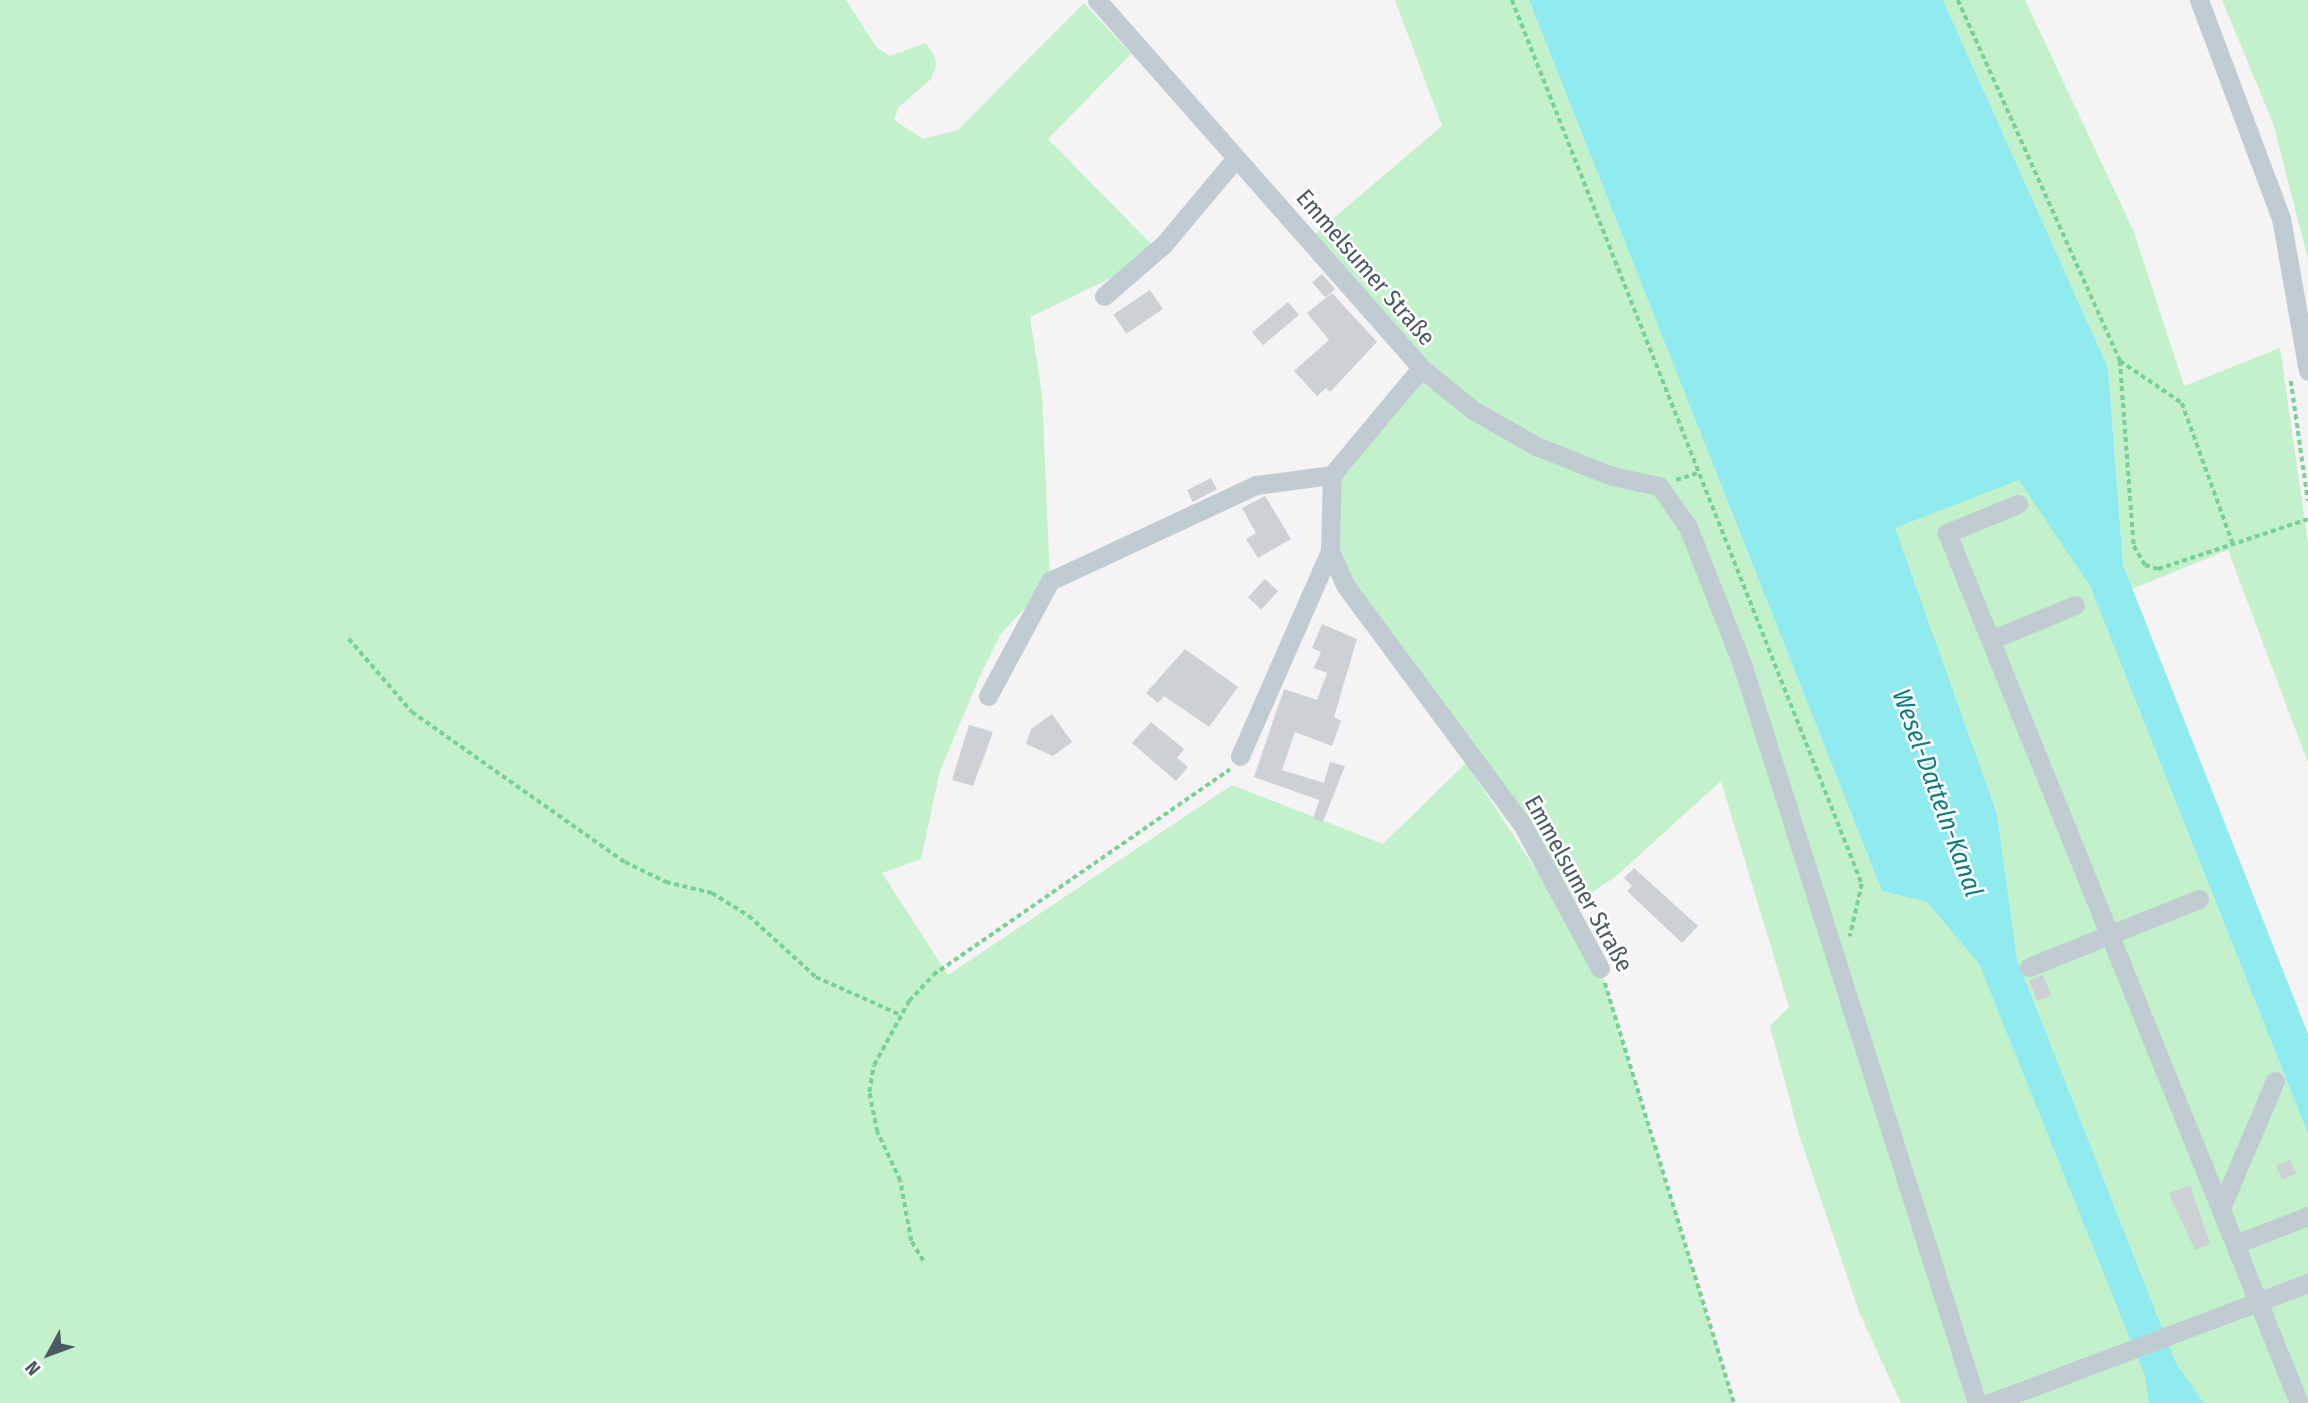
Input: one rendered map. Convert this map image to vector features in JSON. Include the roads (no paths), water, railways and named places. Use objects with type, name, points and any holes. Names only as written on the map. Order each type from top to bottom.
[{"type":"street","name":"Emmelsumer Straße","points":[[1097,0],[1421,368],[1332,475],[1330,551],[1240,756]]},
{"type":"street","points":[[2199,0],[2281,218],[2299,373]]},
{"type":"street","points":[[1104,296],[1164,244],[1235,159]]},
{"type":"street","points":[[1421,368],[1473,410],[1536,446],[1612,476],[1659,486],[1688,527],[1742,664],[1977,1403]]},
{"type":"street","points":[[988,696],[1050,581],[1256,485],[1332,475]]},
{"type":"street","points":[[2018,505],[1947,533],[2299,1403]]},
{"type":"street","name":"Emmelsumer Straße","points":[[1330,551],[1345,585],[1521,824],[1600,968]]},
{"type":"street","points":[[1991,640],[2075,605]]},
{"type":"street","points":[[2029,967],[2199,899]]},
{"type":"street","points":[[2221,1208],[2275,1081]]},
{"type":"street","points":[[2236,1244],[2308,1216]]},
{"type":"street","points":[[1990,1403],[2308,1283]]},
{"type":"water","name":"Wesel-Datteln-Kanal","points":[[1529,0],[1943,0],[2108,368],[2123,565],[2308,1034],[2308,1134],[2090,586],[2019,480],[1895,528],[1997,814],[2017,959],[2176,1363],[2204,1403],[2149,1403],[2145,1376],[1979,964],[1927,902],[1882,891]]}]
